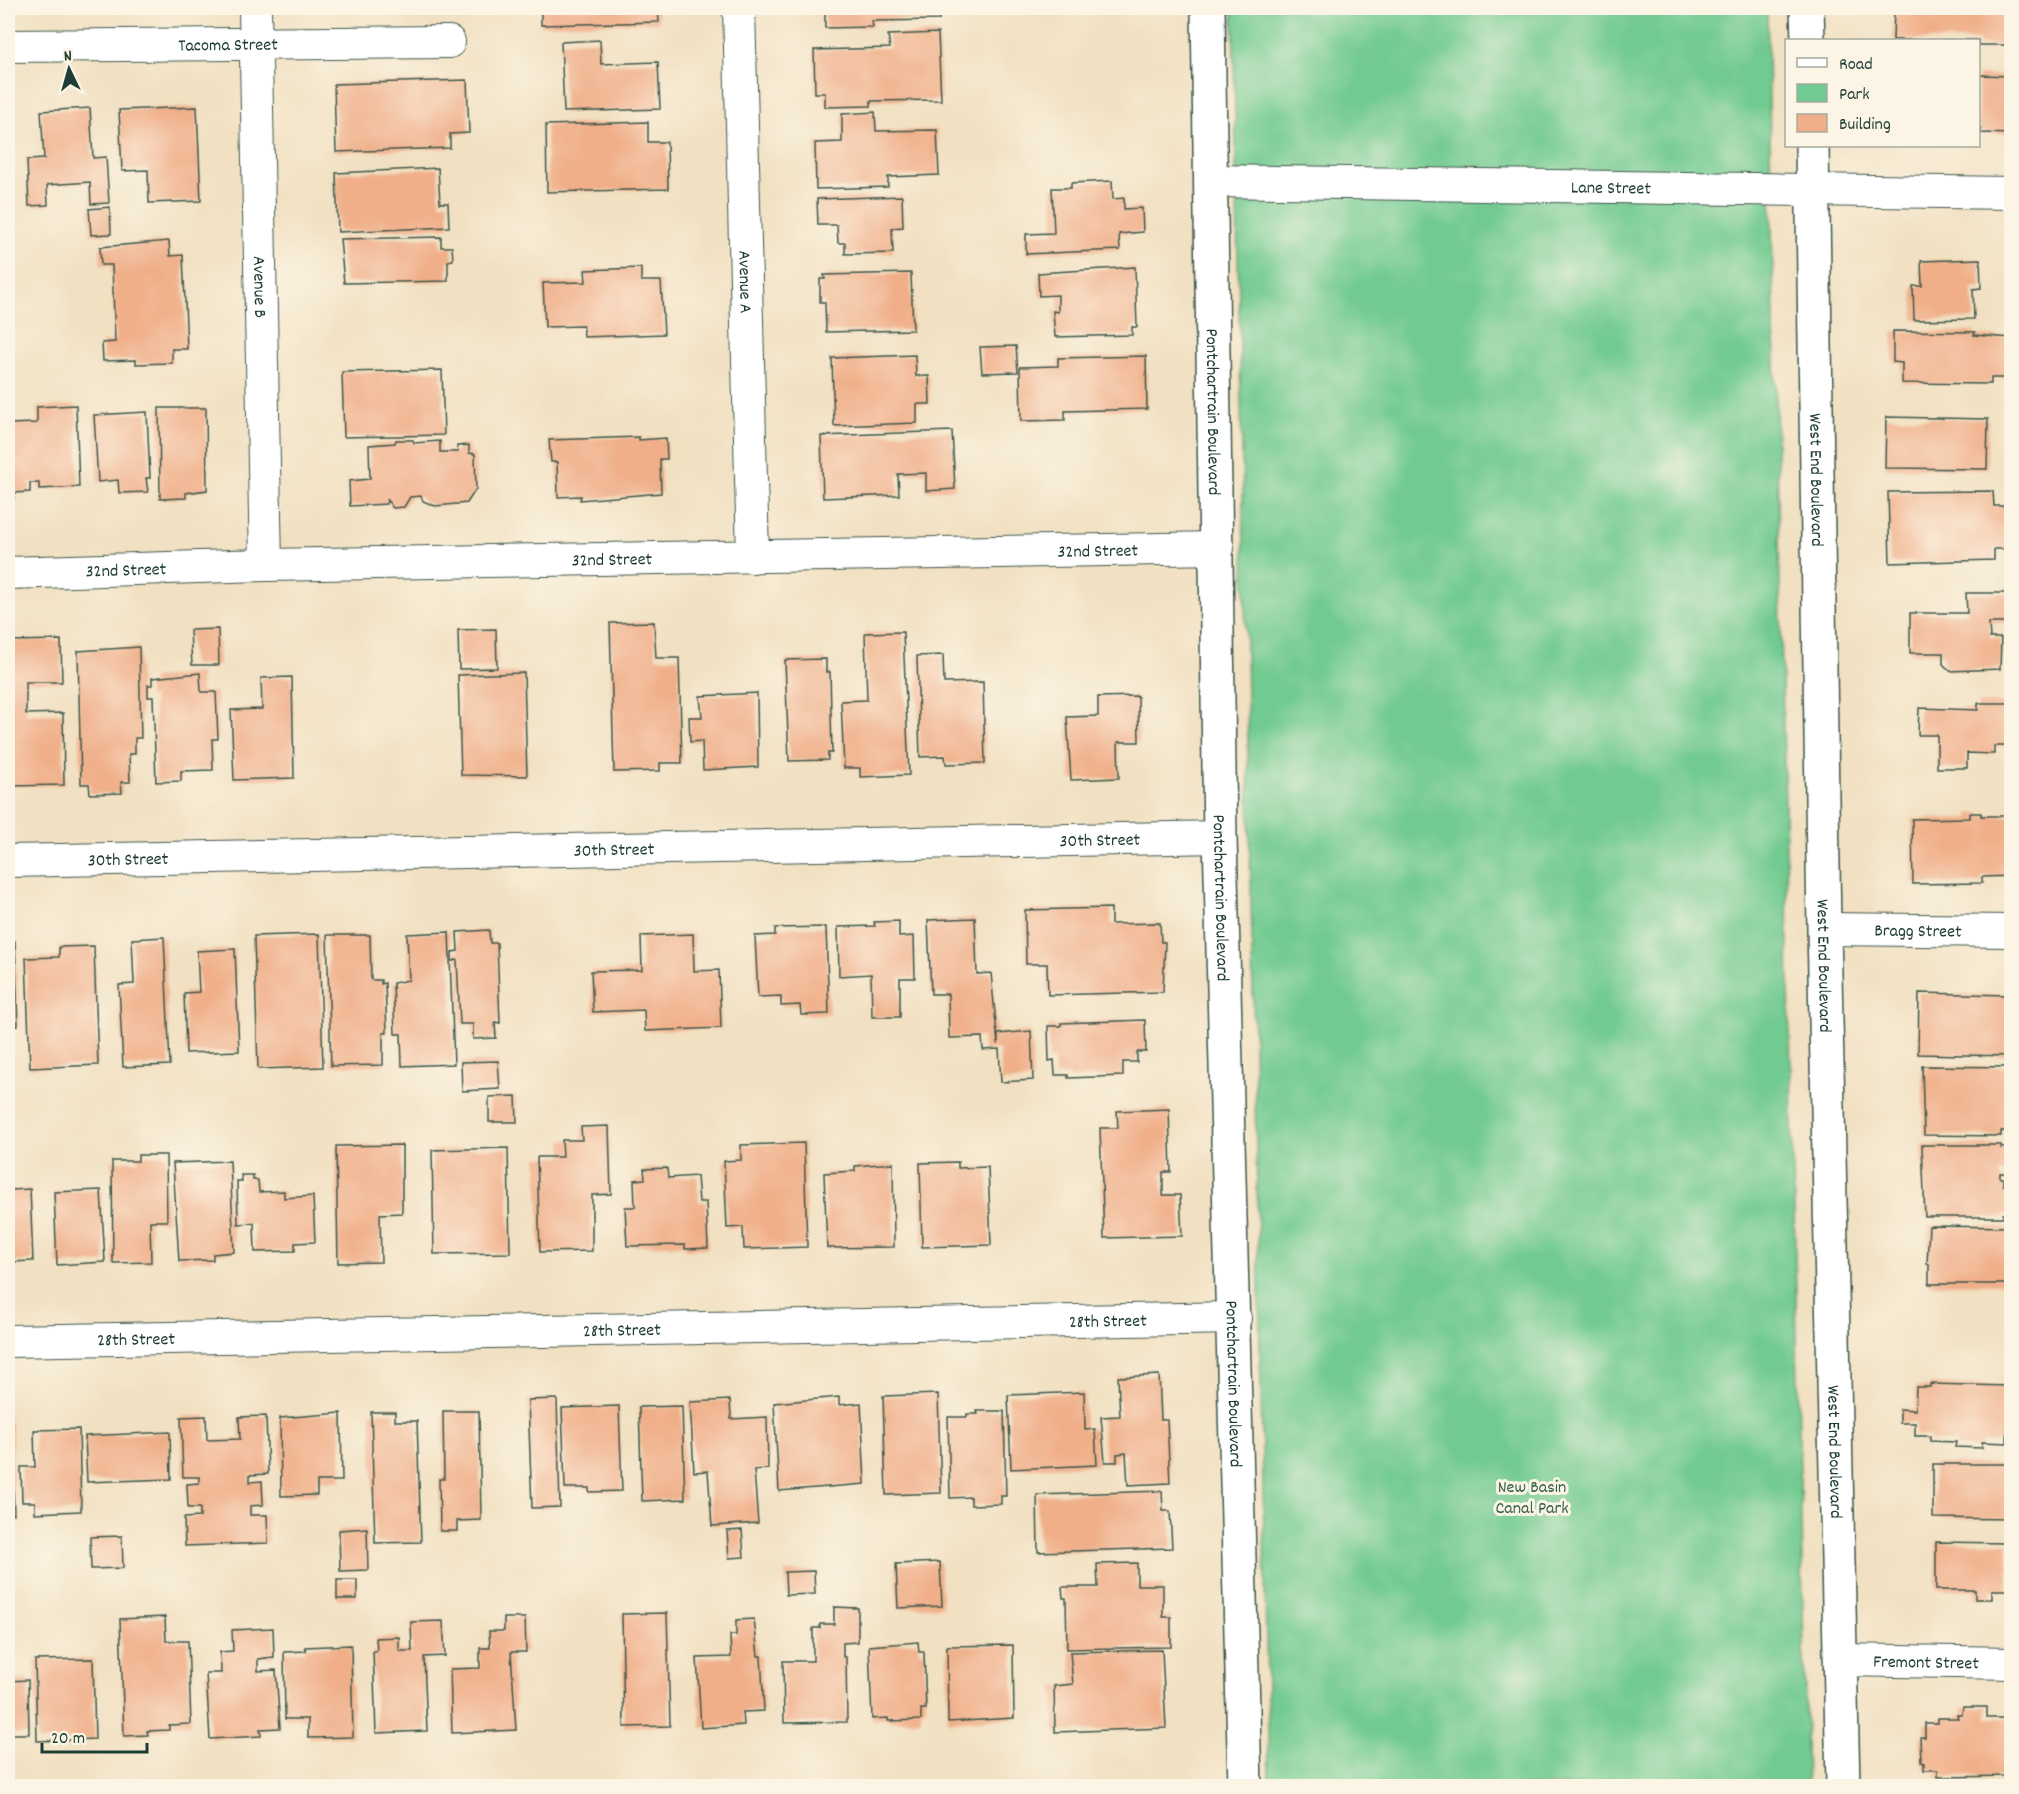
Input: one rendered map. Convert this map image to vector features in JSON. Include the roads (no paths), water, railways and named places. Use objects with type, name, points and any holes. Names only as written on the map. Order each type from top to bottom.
[{"type":"main road","name":"Pontchartrain Boulevard","points":[[1208,8],[1218,548],[1220,837],[1235,1318],[1245,1786]]},
{"type":"main road","points":[[1807,8],[1808,39]]},
{"type":"main road","name":"West End Boulevard","points":[[1812,147],[1824,929],[1843,1786]]},
{"type":"street","name":"Avenue B","points":[[255,8],[266,565]]},
{"type":"street","name":"Avenue A","points":[[739,8],[753,557]]},
{"type":"street","name":"Tacoma Street","points":[[8,46],[449,42]]},
{"type":"street","name":"Lane Street","points":[[1212,181],[1813,188],[2012,193]]},
{"type":"street","name":"32nd Street","points":[[8,573],[266,565],[1218,548]]},
{"type":"street","name":"30th Street","points":[[8,861],[1220,837]]},
{"type":"street","name":"Bragg Street","points":[[1824,929],[2012,931]]},
{"type":"street","name":"28th Street","points":[[8,1341],[1235,1318]]},
{"type":"street","name":"Fremont Street","points":[[1840,1660],[2012,1664]]},
{"type":"park label","name":"New Basin Canal Park","points":[[1532,1496]]}]
